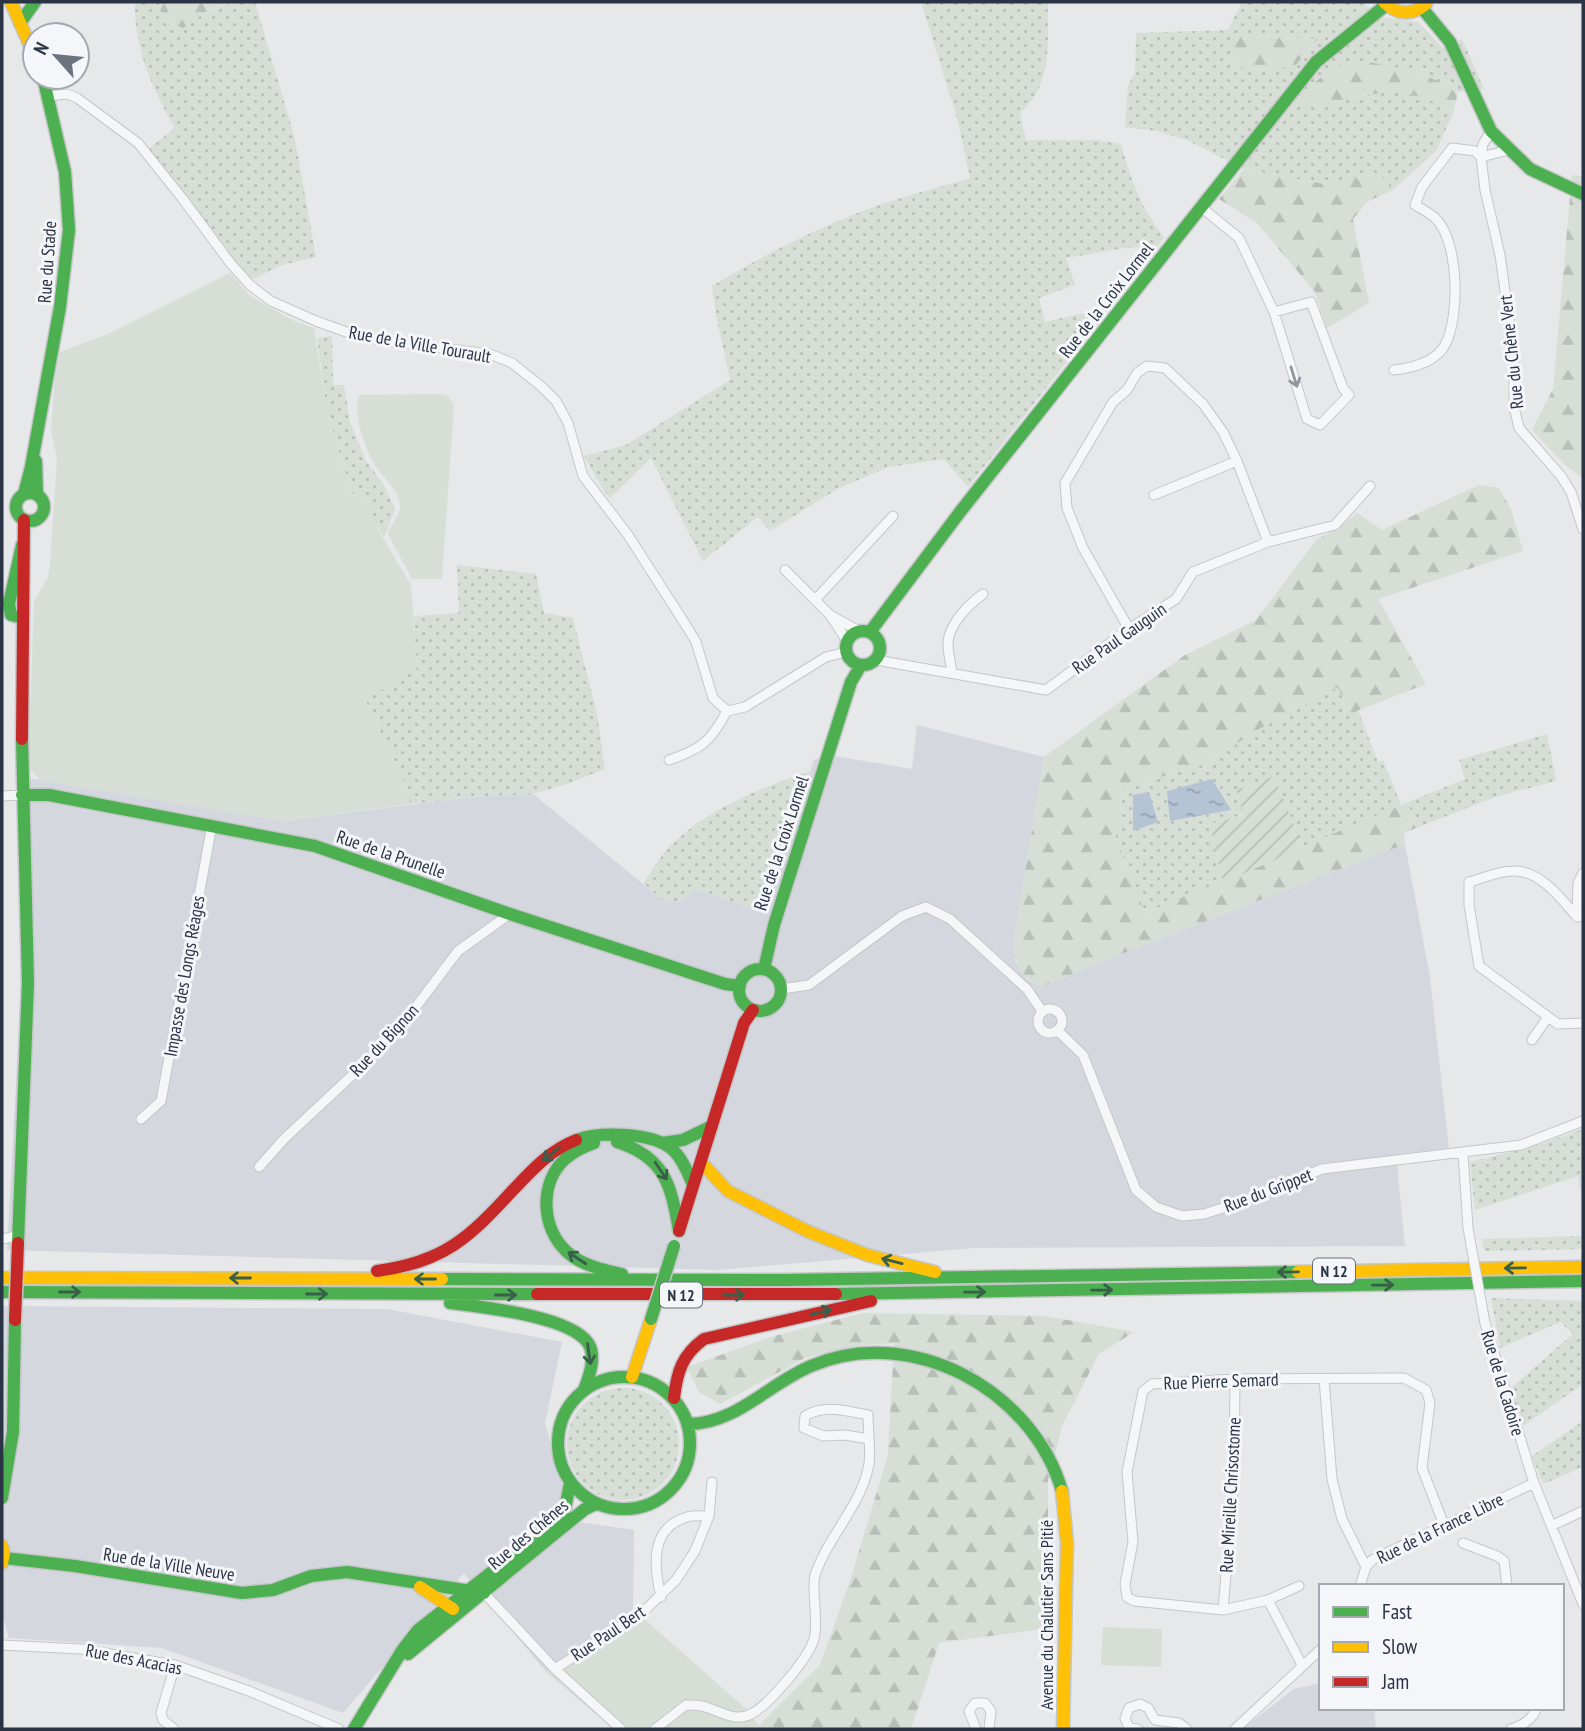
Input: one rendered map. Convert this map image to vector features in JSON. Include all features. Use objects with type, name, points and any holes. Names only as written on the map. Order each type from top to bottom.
[{"type":"main road","points":[[11,2],[20,23]]},
{"type":"main road","points":[[20,23],[35,2]]},
{"type":"main road","points":[[1385,3],[1392,10],[1406,14],[1424,5],[1461,62],[1492,131],[1530,169],[1583,194]]},
{"type":"main road","name":"Rue de la Croix Lormel","points":[[864,631],[1315,62],[1385,3]]},
{"type":"main road","name":"Rue du Stade","points":[[30,495],[45,384],[60,316],[69,229],[66,182],[47,91]]},
{"type":"main road","name":"Rue du Stade","points":[[26,561],[24,538],[31,519],[44,507],[30,495]]},
{"type":"main road","name":"Rue du Stade","points":[[30,495],[17,501],[16,510],[31,519]]},
{"type":"main road","name":"Rue du Stade","points":[[2,1498],[13,1424],[16,1374],[17,1239],[28,983],[21,672],[17,617],[31,519]]},
{"type":"main road","points":[[17,617],[9,604],[18,554],[24,538]]},
{"type":"main road","points":[[864,631],[874,634],[881,650],[876,660],[861,666],[851,661],[847,646],[854,633],[864,631]]},
{"type":"main road","name":"Rue de la Croix Lormel","points":[[764,969],[774,925],[851,682],[861,666]]},
{"type":"main road","name":"Rue de la Prunelle","points":[[22,795],[49,795],[315,846],[507,913],[725,984],[740,986]]},
{"type":"main road","points":[[764,969],[776,976],[786,988],[773,1007],[753,1010],[742,1000],[740,986],[746,974],[764,969]]},
{"type":"main road","points":[[632,1377],[744,1023],[753,1010]]},
{"type":"main road","points":[[662,1143],[682,1140],[712,1126]]},
{"type":"main road","points":[[308,1279],[406,1267],[440,1255],[469,1234],[547,1157],[576,1139],[606,1132],[662,1143],[680,1158],[693,1185]]},
{"type":"main road","points":[[640,1281],[585,1264],[556,1240],[548,1222],[546,1201],[551,1178],[557,1168],[565,1158],[590,1144],[618,1142],[641,1150],[665,1174],[673,1196],[679,1231]]},
{"type":"main road","points":[[701,1162],[728,1191],[808,1232],[867,1255],[958,1278]]},
{"type":"main road","name":"N 12","points":[[2,1278],[640,1281],[1583,1267]]},
{"type":"main road","name":"N 12","points":[[2,1292],[774,1295],[1583,1281]]},
{"type":"main road","points":[[674,1398],[677,1368],[689,1348],[704,1339],[853,1304],[918,1300],[948,1292]]},
{"type":"main road","points":[[413,1294],[436,1301],[557,1323],[578,1332],[589,1343],[591,1354],[590,1372],[584,1390]]},
{"type":"main road","name":"Avenue du Chalutier Sans Pitié","points":[[688,1424],[707,1424],[722,1419],[805,1369],[849,1355],[906,1354],[957,1369],[1000,1396],[1026,1422],[1044,1448],[1059,1482],[1067,1523],[1063,1729]]},
{"type":"main road","points":[[615,1377],[632,1377],[648,1381],[674,1398],[688,1424],[691,1443],[681,1478],[669,1493],[636,1509],[608,1508],[596,1504],[570,1483],[560,1462],[558,1435],[562,1418],[571,1403],[584,1390],[615,1377]]},
{"type":"main road","name":"Rue des Chênes","points":[[388,1674],[427,1637],[468,1590],[564,1515],[570,1483]]},
{"type":"main road","name":"Rue des Chênes","points":[[354,1729],[418,1630],[484,1593],[585,1510],[596,1504]]},
{"type":"main road","points":[[484,1593],[483,1585],[521,1556],[527,1546]]},
{"type":"main road","name":"Rue de la Ville Neuve","points":[[2,1556],[242,1593],[273,1590],[312,1576],[347,1572],[468,1590]]},
{"type":"main road","name":"Rue de la Ville Neuve","points":[[410,1583],[429,1590],[453,1609]]},
{"type":"main road","name":"Rue des Chênes","points":[[468,1590],[484,1593]]},
{"type":"street","name":"Rue de la Ville Tourault","points":[[48,96],[67,94],[77,98],[138,143],[231,264],[250,285],[271,301],[316,321],[369,337],[490,354],[512,363],[542,387],[556,401],[568,422],[583,476],[628,535],[674,610],[687,626],[696,642],[713,698],[727,711]]},
{"type":"street","points":[[1481,157],[1483,144],[1492,131]]},
{"type":"street","points":[[1394,370],[1411,368],[1429,360],[1444,346],[1452,324],[1454,270],[1448,238],[1436,219],[1415,205],[1418,196],[1452,148],[1475,151],[1481,157]]},
{"type":"street","points":[[1481,157],[1509,150]]},
{"type":"street","name":"Rue du Chêne Vert","points":[[1481,157],[1485,190],[1500,255],[1514,356],[1514,407],[1519,428],[1561,476],[1571,492],[1583,529]]},
{"type":"street","points":[[1201,207],[1239,238],[1274,312],[1307,419],[1320,425],[1349,395],[1343,388],[1311,302],[1274,312]]},
{"type":"street","points":[[1129,629],[1085,552],[1067,508],[1065,483],[1113,402],[1147,366],[1165,368],[1213,414],[1237,461],[1268,542]]},
{"type":"street","points":[[1154,495],[1237,461]]},
{"type":"street","name":"Rue Paul Gauguin","points":[[876,660],[1046,690],[1129,629],[1176,599],[1193,572],[1268,542],[1335,525],[1370,486]]},
{"type":"street","points":[[815,600],[893,516]]},
{"type":"street","points":[[669,760],[694,752],[719,729],[727,711],[745,707],[847,646],[830,615],[785,570]]},
{"type":"street","points":[[952,673],[948,641],[955,625],[970,604],[983,594]]},
{"type":"street","points":[[830,615],[864,631]]},
{"type":"street","points":[[2,796],[22,795]]},
{"type":"street","name":"Impasse des Longs Réages","points":[[141,1119],[161,1101],[212,825]]},
{"type":"street","points":[[1580,916],[1531,873],[1511,871],[1469,882],[1469,905],[1479,966],[1558,1024],[1583,1023]]},
{"type":"street","points":[[1580,916],[1578,883],[1583,873]]},
{"type":"street","points":[[786,988],[809,985],[902,916],[926,908],[950,919],[1027,989],[1042,1011]]},
{"type":"street","name":"Rue du Bignon","points":[[259,1167],[285,1138],[361,1068],[403,1024],[458,951],[504,918],[507,913]]},
{"type":"street","points":[[1052,1009],[1060,1015],[1061,1025],[1056,1030],[1045,1032],[1039,1026],[1038,1019],[1042,1011],[1052,1009]]},
{"type":"street","points":[[1532,1040],[1548,1017]]},
{"type":"street","name":"Rue du Grippet","points":[[1056,1030],[1083,1055],[1136,1190],[1156,1207],[1182,1216],[1204,1214],[1224,1208],[1322,1169],[1521,1145],[1583,1121]]},
{"type":"street","name":"Rue de la Cadoire","points":[[1463,1153],[1468,1228],[1485,1323],[1534,1483],[1583,1604]]},
{"type":"street","points":[[2,1239],[17,1239]]},
{"type":"street","name":"Rue Pierre Semard","points":[[1299,1586],[1268,1600],[1223,1611],[1134,1601],[1127,1597],[1125,1584],[1133,1542],[1127,1472],[1143,1391],[1152,1384],[1235,1379],[1404,1378],[1426,1390],[1430,1403],[1422,1468],[1444,1525]]},
{"type":"street","name":"Rue Mireille Chrisostome","points":[[1223,1611],[1234,1479],[1235,1379]]},
{"type":"street","points":[[1324,1380],[1332,1479],[1342,1519],[1366,1567]]},
{"type":"street","points":[[655,1729],[686,1705],[702,1706],[731,1718],[752,1714],[793,1674],[814,1639],[814,1579],[822,1558],[860,1490],[869,1464],[869,1439],[867,1415],[838,1409],[816,1409],[805,1416],[804,1428],[823,1436],[845,1435],[869,1439]]},
{"type":"street","name":"Rue Paul Bert","points":[[555,1669],[631,1620],[661,1597],[676,1580],[695,1551],[709,1516],[712,1482]]},
{"type":"street","name":"Rue de la France Libre","points":[[1361,1584],[1366,1567],[1372,1560],[1534,1483]]},
{"type":"street","points":[[1551,1526],[1583,1511]]},
{"type":"street","name":"Rue Paul Bert","points":[[661,1597],[655,1561],[662,1536],[687,1517],[709,1516]]},
{"type":"street","points":[[1463,1543],[1497,1556],[1504,1562],[1507,1584]]},
{"type":"street","points":[[484,1593],[555,1669],[621,1729]]},
{"type":"street","points":[[1268,1600],[1302,1665]]},
{"type":"street","name":"Rue des Acacias","points":[[2,1645],[81,1648],[174,1665],[249,1691],[339,1729]]},
{"type":"street","points":[[1235,1729],[1319,1651]]},
{"type":"street","points":[[174,1665],[161,1713],[163,1720],[174,1729]]},
{"type":"street","points":[[976,1729],[969,1711],[975,1703],[985,1703],[991,1711],[989,1729]]},
{"type":"street","points":[[1138,1729],[1129,1728],[1125,1718],[1129,1708],[1140,1704],[1148,1708],[1155,1720],[1179,1723],[1187,1729]]},
{"type":"street","points":[[1511,1729],[1521,1726],[1534,1716],[1536,1710]]},
{"type":"shaded area","points":[[917,725],[1044,757],[1013,946],[1016,962],[1027,979],[1042,987],[1405,844],[1430,977],[1449,1149],[1396,1154],[1405,1246],[974,1248],[719,1270],[7,1250],[21,987],[16,776],[284,821],[470,797],[533,794],[663,900],[680,902],[696,889],[765,913],[814,760],[828,755],[912,769]]},
{"type":"shaded area","points":[[4,1306],[387,1309],[562,1342],[545,1423],[572,1521],[634,1530],[633,1609],[546,1672],[464,1573],[343,1713],[162,1648],[9,1638],[2,1613]]},
{"type":"shaded area","points":[[1319,1683],[1319,1710],[1374,1710],[1376,1729],[1242,1729],[1294,1689]]},
{"type":"green space","points":[[135,2],[164,2],[160,12],[169,23],[182,28],[216,8],[233,3],[255,2],[295,139],[316,257],[282,265],[253,279],[239,267],[148,149],[175,128],[146,68],[135,19]]},
{"type":"green space","points":[[164,2],[230,2],[210,9],[183,28],[169,23],[160,11]]},
{"type":"green space","points":[[921,2],[1048,2],[1048,47],[1044,76],[1039,89],[1020,113],[1026,140],[1097,140],[1121,144],[1138,193],[1164,238],[1157,246],[1125,248],[1066,258],[1075,285],[1039,298],[1045,322],[1110,307],[968,487],[944,459],[889,467],[839,488],[770,531],[758,517],[703,561],[651,458],[610,498],[584,456],[626,445],[730,380],[712,286],[816,230],[893,200],[970,178],[957,118]]},
{"type":"green space","points":[[1242,2],[1364,2],[1386,18],[1418,22],[1443,48],[1462,39],[1484,89],[1458,92],[1420,72],[1327,106],[1365,95],[1404,92],[1429,99],[1453,113],[1436,151],[1393,190],[1379,174],[1324,184],[1244,169],[1189,141],[1157,131],[1125,127],[1128,86],[1135,72],[1136,33],[1228,30]],"holes":[[[1237,35],[1317,39],[1295,66],[1249,70],[1230,61]]]},
{"type":"green space","points":[[1237,35],[1318,39],[1295,66],[1249,70],[1230,61],[1232,45]]},
{"type":"green space","points":[[1369,62],[1420,72],[1458,92],[1453,113],[1427,98],[1394,92],[1363,95],[1327,106],[1304,104],[1306,91],[1332,67]]},
{"type":"green space","points":[[1244,169],[1324,184],[1379,174],[1393,190],[1367,202],[1353,219],[1369,303],[1327,328],[1315,292],[1256,222],[1219,199]]},
{"type":"green space","points":[[1572,175],[1583,176],[1583,478],[1565,465],[1532,430],[1553,389]]},
{"type":"green space","points":[[230,273],[250,296],[294,321],[314,328],[327,411],[352,494],[364,487],[371,518],[411,585],[417,668],[365,700],[410,796],[410,804],[284,821],[40,780],[28,767],[34,601],[48,577],[50,564],[57,460],[51,429],[60,352],[108,334]]},
{"type":"green space","points":[[332,336],[333,385],[344,385],[350,422],[366,461],[384,485],[395,509],[384,537],[371,518],[364,488],[352,494],[327,411],[317,338]]},
{"type":"green space","points":[[360,395],[448,396],[454,405],[442,579],[412,579],[388,534],[400,509],[400,503],[392,486],[376,467],[368,452],[358,420],[357,401]]},
{"type":"green space","points":[[1479,485],[1499,488],[1511,509],[1523,551],[1378,599],[1426,684],[1349,714],[1338,687],[1252,733],[1208,763],[1124,788],[1115,835],[1145,913],[1408,802],[1416,828],[1404,833],[1405,844],[1042,987],[1025,975],[1016,960],[1013,946],[1044,757],[1185,655],[1256,620],[1317,539],[1337,529],[1357,513],[1382,530]]},
{"type":"green space","points":[[457,565],[536,574],[544,613],[573,618],[597,714],[605,769],[533,794],[470,797],[410,804],[410,796],[365,699],[417,668],[414,616],[459,613]]},
{"type":"green space","points":[[1339,686],[1349,713],[1358,710],[1378,762],[1383,760],[1401,805],[1303,848],[1274,776],[1237,790],[1245,814],[1209,825],[1223,882],[1145,913],[1115,835],[1124,788],[1208,763],[1252,733]]},
{"type":"green space","points":[[1547,734],[1556,781],[1495,797],[1416,828],[1408,802],[1465,779],[1459,760]]},
{"type":"green space","points":[[810,771],[765,913],[697,889],[680,902],[663,900],[643,883],[672,844],[703,819],[755,792]]},
{"type":"green space","points":[[1274,776],[1303,848],[1223,882],[1209,824],[1244,815],[1236,790]]},
{"type":"green space","points":[[1583,1129],[1583,1207],[1578,1176],[1475,1210],[1470,1162],[1535,1146]]},
{"type":"green space","points":[[1583,1236],[1583,1249],[1484,1251],[1482,1239]]},
{"type":"green space","points":[[1491,1298],[1583,1301],[1583,1384],[1524,1425],[1510,1389],[1573,1334],[1560,1322],[1500,1348]]},
{"type":"green space","points":[[863,1313],[1045,1316],[1134,1332],[1099,1354],[1062,1426],[1048,1480],[1048,1628],[939,1643],[911,1729],[755,1729],[820,1665],[850,1581],[888,1455],[894,1343],[860,1345],[805,1358],[720,1404],[699,1392],[687,1367],[770,1337]]},
{"type":"green space","points":[[623,1388],[644,1393],[662,1405],[674,1423],[679,1444],[674,1465],[662,1483],[644,1495],[623,1500],[602,1495],[584,1483],[572,1465],[567,1444],[572,1423],[584,1405],[602,1393]]},
{"type":"green space","points":[[1583,1421],[1583,1467],[1543,1484],[1532,1456]]},
{"type":"green space","points":[[633,1609],[745,1708],[759,1725],[755,1729],[613,1729],[546,1672]]},
{"type":"green space","points":[[1103,1627],[1162,1629],[1161,1667],[1101,1665]]},
{"type":"water","points":[[1212,779],[1231,810],[1170,821],[1167,791]]},
{"type":"water","points":[[1149,792],[1158,822],[1133,831],[1133,795]]},
{"type":"traffic: fast","points":[[20,23],[35,2]]},
{"type":"traffic: fast","points":[[870,632],[960,512],[1316,62],[1386,5]]},
{"type":"traffic: fast","points":[[1422,8],[1450,42],[1491,131],[1530,169],[1583,194]]},
{"type":"traffic: fast","points":[[24,494],[60,307],[69,230],[65,172],[46,91]]},
{"type":"traffic: fast","points":[[36,461],[37,495]]},
{"type":"traffic: fast","points":[[30,493],[40,497],[44,507],[40,517],[30,521],[20,517],[16,507],[20,497],[30,493]]},
{"type":"traffic: fast","points":[[22,545],[9,604],[11,615],[23,618]]},
{"type":"traffic: fast","points":[[863,631],[875,636],[880,648],[875,660],[863,665],[851,660],[846,648],[851,636],[863,631]]},
{"type":"traffic: fast","points":[[764,969],[774,925],[851,682],[861,665]]},
{"type":"traffic: fast","points":[[18,1243],[28,983],[22,739]]},
{"type":"traffic: fast","points":[[22,795],[49,795],[315,846],[507,913],[725,984],[740,986]]},
{"type":"traffic: fast","points":[[760,969],[775,975],[781,990],[775,1005],[760,1011],[745,1005],[739,990],[745,975],[760,969]]},
{"type":"traffic: fast","points":[[662,1143],[683,1140],[712,1126]]},
{"type":"traffic: fast","points":[[576,1140],[599,1135],[627,1135],[654,1140],[674,1151],[693,1185]]},
{"type":"traffic: fast","points":[[617,1142],[646,1156],[663,1175],[673,1200],[679,1231]]},
{"type":"traffic: fast","points":[[594,1143],[572,1154],[557,1169],[547,1193],[548,1218],[558,1242],[573,1257],[622,1274]]},
{"type":"traffic: fast","points":[[651,1319],[674,1246]]},
{"type":"traffic: fast","points":[[442,1279],[785,1280],[1298,1272]]},
{"type":"traffic: fast","points":[[836,1294],[1583,1281]]},
{"type":"traffic: fast","points":[[2,1292],[537,1294]]},
{"type":"traffic: fast","points":[[450,1303],[524,1314],[563,1326],[578,1334],[588,1343],[592,1354],[584,1390]]},
{"type":"traffic: fast","points":[[2,1498],[13,1432],[15,1320]]},
{"type":"traffic: fast","points":[[688,1424],[705,1422],[737,1410],[811,1366],[849,1355],[888,1353],[927,1360],[963,1374],[996,1396],[1025,1423],[1047,1455],[1062,1491]]},
{"type":"traffic: fast","points":[[624,1377],[649,1382],[671,1396],[685,1418],[690,1443],[685,1468],[671,1490],[649,1504],[624,1509],[599,1504],[577,1490],[563,1468],[558,1443],[563,1418],[577,1396],[599,1382],[624,1377]]},
{"type":"traffic: fast","points":[[354,1729],[403,1649],[418,1630],[564,1515],[570,1483]]},
{"type":"traffic: fast","points":[[408,1654],[585,1509],[596,1504]]},
{"type":"traffic: fast","points":[[4,1558],[75,1566],[242,1593],[273,1590],[311,1576],[347,1572],[484,1593]]},
{"type":"traffic: slow","points":[[11,2],[21,25]]},
{"type":"traffic: slow","points":[[1384,2],[1399,12],[1415,11],[1426,4]]},
{"type":"traffic: slow","points":[[701,1162],[728,1191],[809,1232],[867,1255],[935,1272]]},
{"type":"traffic: slow","points":[[1298,1272],[1583,1267]]},
{"type":"traffic: slow","points":[[2,1278],[442,1279]]},
{"type":"traffic: slow","points":[[632,1377],[651,1319]]},
{"type":"traffic: slow","points":[[1062,1491],[1067,1543],[1063,1729]]},
{"type":"traffic: slow","points":[[2,1546],[2,1563]]},
{"type":"traffic: slow","points":[[420,1587],[453,1609]]},
{"type":"traffic: jam","points":[[22,739],[24,520]]},
{"type":"traffic: jam","points":[[679,1231],[744,1023],[753,1010]]},
{"type":"traffic: jam","points":[[377,1271],[420,1261],[454,1245],[483,1222],[542,1161],[576,1140]]},
{"type":"traffic: jam","points":[[15,1320],[18,1243]]},
{"type":"traffic: jam","points":[[537,1294],[836,1294]]},
{"type":"traffic: jam","points":[[674,1398],[682,1365],[690,1351],[704,1339],[871,1301]]}]
